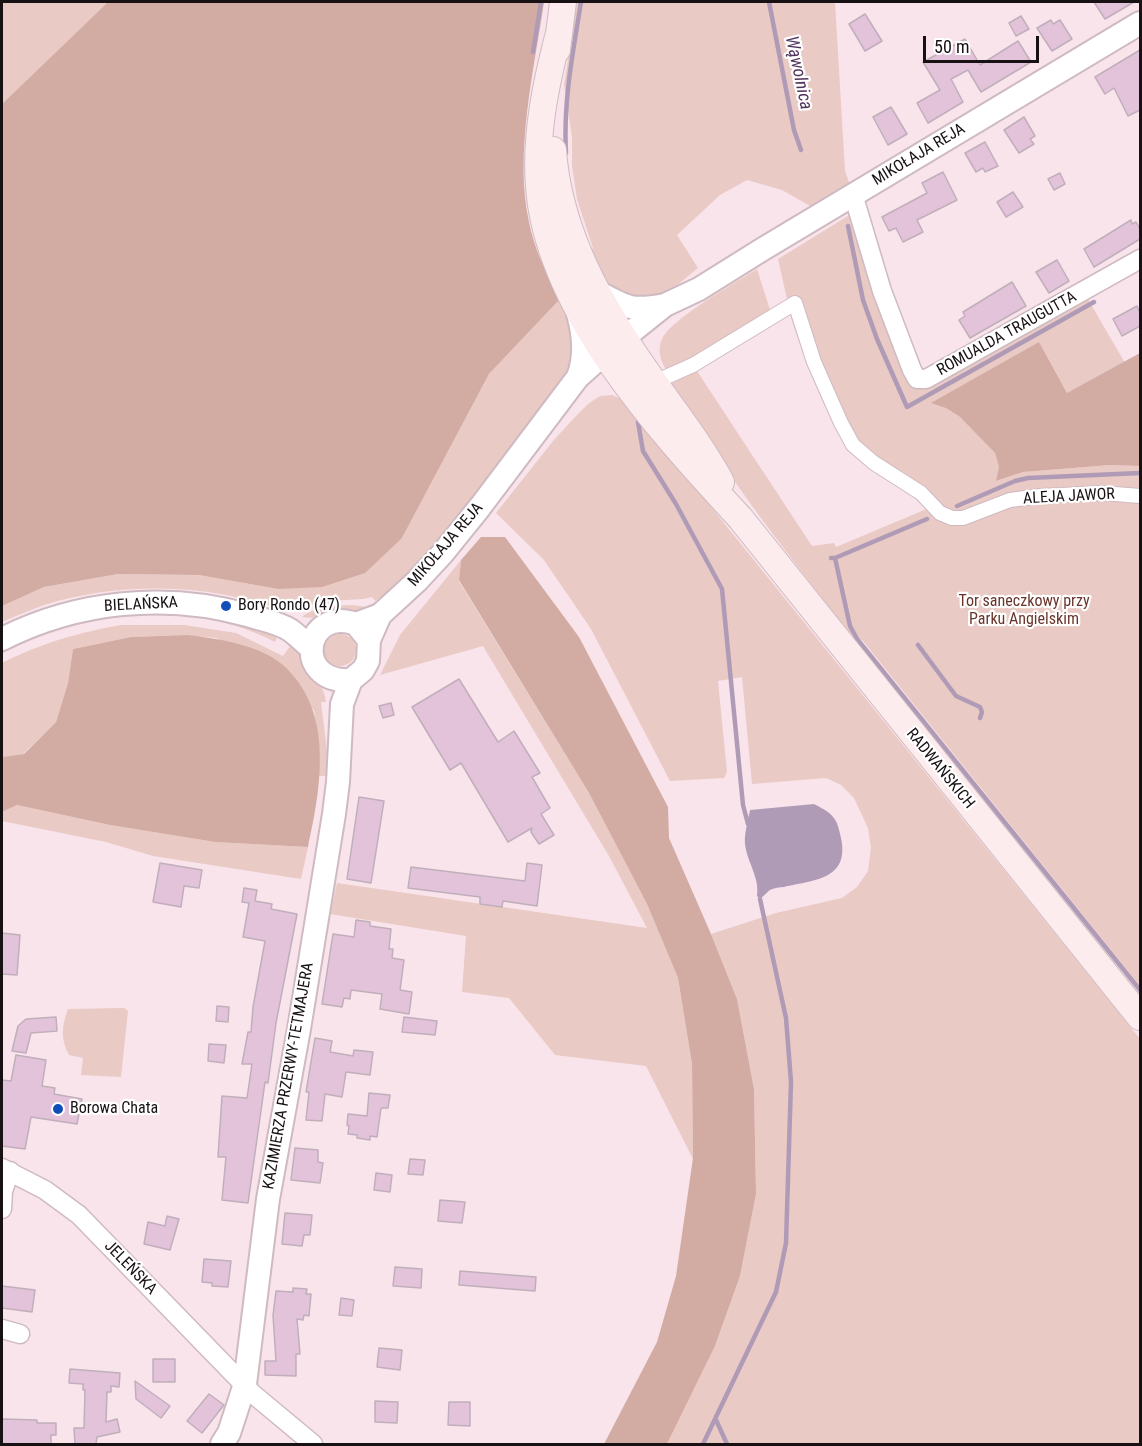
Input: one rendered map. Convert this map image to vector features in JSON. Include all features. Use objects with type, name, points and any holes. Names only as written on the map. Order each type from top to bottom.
[{"type":"main road","points":[[563,2],[559,33],[553,151],[557,184],[569,231],[579,257],[598,292],[620,352]]},
{"type":"main road","points":[[559,33],[546,86],[539,144],[539,187],[549,240],[558,267],[575,304],[620,352]]},
{"type":"main road","name":"RADWAŃSKICH","points":[[620,352],[708,458],[741,519],[1140,1017]]},
{"type":"street","name":"MIKOŁAJA REJA","points":[[523,451],[594,384],[620,352],[665,305],[699,290],[853,194],[1140,23]]},
{"type":"street","name":"ROMUALDA TRAUGUTTA","points":[[853,194],[882,291],[917,379],[926,379],[1140,260]]},
{"type":"street","name":"MIKOŁAJA REJA","points":[[362,632],[417,581],[442,554],[578,378],[620,352],[683,307],[699,290]]},
{"type":"street","points":[[598,292],[618,303],[640,309],[665,305]]},
{"type":"street","name":"ALEJA JAWOR","points":[[666,377],[693,365],[795,303],[814,363],[853,445],[874,463],[921,493],[940,513],[952,518],[963,518],[1010,500],[1041,496],[1102,493],[1140,496]]},
{"type":"street","points":[[575,304],[583,329],[584,342],[582,367],[578,378]]},
{"type":"street","name":"BIELAŃSKA","points":[[2,639],[45,620],[72,612],[153,602],[188,603],[227,609],[315,639]]},
{"type":"street","points":[[338,621],[362,632],[368,661],[363,670],[341,680],[317,669],[313,662],[315,639],[338,621]]},
{"type":"street","name":"KAZIMIERZA PRZERWY-TETMAJERA","points":[[222,1444],[229,1433],[245,1384],[268,1199],[299,1029],[334,814],[338,782],[341,680]]},
{"type":"street","points":[[2,1209],[6,1170]]},
{"type":"street","name":"JELEŃSKA","points":[[6,1170],[45,1190],[79,1215],[253,1394],[313,1444]]},
{"type":"street","points":[[2,1329],[20,1334]]},
{"type":"green space","points":[[2,2],[108,2],[2,104]]},
{"type":"green space","points":[[577,2],[835,2],[845,171],[850,185],[812,207],[782,190],[747,180],[720,195],[677,235],[698,268],[676,286],[650,300],[614,294],[602,280],[587,253],[593,248],[577,199],[572,166],[572,137],[564,85]]},
{"type":"green space","name":"Tor saneczkowy przy Parku Angielskim","points":[[864,206],[890,296],[923,375],[1085,294],[1125,363],[1067,393],[1039,342],[946,408],[960,417],[995,453],[999,467],[997,481],[1023,472],[1110,465],[1140,466],[1140,986],[863,641],[849,632],[825,602],[733,480],[669,384],[673,379],[695,368],[812,546],[834,543],[836,547],[929,508],[849,449],[808,368],[792,321],[778,259]]},
{"type":"green space","points":[[757,269],[770,310],[690,362],[667,372],[661,360],[660,346],[663,337],[680,319]]},
{"type":"green space","points":[[560,299],[569,315],[574,358],[566,377],[521,432],[486,486],[407,578],[375,601],[372,597],[329,601],[301,608],[290,606],[284,609],[204,592],[181,589],[135,589],[66,599],[2,622],[2,606],[44,587],[118,574],[199,575],[278,589],[402,538],[489,374]]},
{"type":"green space","points":[[612,395],[623,400],[705,492],[707,502],[1140,1039],[1140,1444],[667,1444],[715,1346],[740,1276],[756,1194],[754,1089],[737,999],[711,934],[776,913],[842,898],[857,887],[868,871],[871,848],[868,828],[854,798],[841,785],[826,778],[752,784],[742,677],[718,681],[727,772],[724,778],[670,781],[591,629],[544,560],[496,513],[553,441],[576,416],[600,396]]},
{"type":"green space","points":[[461,560],[459,581],[589,793],[647,904],[678,978],[692,1064],[693,1159],[646,1066],[555,1055],[509,998],[462,992],[466,936],[330,914],[337,883],[647,928],[609,856],[483,646],[380,675],[400,635]]},
{"type":"green space","points":[[352,605],[367,607],[346,616],[302,617],[319,609]]},
{"type":"green space","points":[[123,612],[182,614],[222,619],[241,623],[277,638],[275,642],[243,628],[209,619],[173,615],[137,615],[67,628],[33,639],[2,654],[2,649],[35,634]]},
{"type":"green space","points":[[121,625],[184,625],[236,633],[283,656],[291,645],[300,653],[325,696],[326,702],[321,702],[327,751],[326,776],[319,776],[320,755],[314,710],[217,638],[187,635],[131,637],[73,649],[68,683],[56,722],[23,754],[2,757],[2,663],[60,640]]},
{"type":"green space","points":[[340,634],[352,638],[356,650],[352,662],[340,666],[328,662],[324,650],[328,638]]},
{"type":"green space","points":[[17,805],[110,825],[215,842],[308,847],[301,879],[153,856],[106,842],[2,821],[2,812]]},
{"type":"green space","points":[[124,1008],[128,1011],[121,1077],[81,1075],[83,1058],[69,1055],[63,1038],[63,1026],[68,1009]]},
{"type":"shaded area","points":[[108,2],[544,2],[527,112],[525,196],[534,242],[560,299],[489,374],[402,538],[365,573],[322,587],[278,589],[199,575],[118,574],[44,587],[2,606],[2,104]]},
{"type":"shaded area","points":[[1039,342],[1067,393],[1140,353],[1140,466],[1110,465],[1023,472],[996,481],[999,467],[995,453],[960,417],[946,408],[931,403]]},
{"type":"shaded area","points":[[481,537],[505,537],[579,637],[668,807],[669,838],[737,999],[754,1089],[756,1194],[740,1276],[715,1346],[667,1444],[604,1444],[657,1342],[676,1276],[693,1158],[692,1064],[678,978],[647,904],[589,793],[459,580],[461,560]]},
{"type":"shaded area","points":[[187,635],[224,641],[262,652],[283,665],[300,684],[311,705],[320,751],[317,800],[308,847],[215,842],[110,825],[17,805],[2,812],[2,757],[24,754],[56,722],[68,683],[73,649],[131,637]]},
{"type":"shaded area","points":[[814,804],[830,814],[838,825],[842,852],[840,862],[827,876],[773,889],[760,899],[757,896],[757,883],[745,844],[750,810]]},
{"type":"building","points":[[1094,2],[1134,2],[1105,19]]},
{"type":"building","points":[[865,14],[882,41],[865,51],[849,24]]},
{"type":"building","points":[[1021,16],[1029,29],[1016,36],[1009,23]]},
{"type":"building","points":[[1051,20],[1053,24],[1060,20],[1072,39],[1052,51],[1037,28]]},
{"type":"building","points":[[965,39],[980,65],[1018,41],[1031,62],[981,92],[968,70],[951,79],[963,102],[928,123],[917,103],[940,90],[923,62]]},
{"type":"building","points":[[1140,50],[1140,110],[1128,116],[1114,88],[1105,94],[1095,77]]},
{"type":"building","points":[[891,107],[907,134],[888,145],[873,117]]},
{"type":"building","points":[[1024,117],[1035,136],[1030,139],[1034,144],[1019,153],[1004,130]]},
{"type":"building","points":[[985,142],[998,166],[985,172],[983,168],[976,172],[965,153]]},
{"type":"building","points":[[943,172],[957,200],[917,220],[923,232],[903,242],[896,228],[889,231],[882,217],[927,193],[922,183]]},
{"type":"building","points":[[1060,173],[1065,184],[1054,190],[1048,179]]},
{"type":"building","points":[[1013,192],[1023,207],[1006,217],[997,202]]},
{"type":"building","points":[[1131,220],[1132,224],[1136,222],[1140,229],[1140,239],[1094,267],[1084,249]]},
{"type":"building","points":[[1057,260],[1069,281],[1049,293],[1036,272]]},
{"type":"building","points":[[1012,282],[1026,306],[970,338],[959,320],[965,316],[963,312]]},
{"type":"building","points":[[1137,306],[1140,313],[1140,326],[1122,336],[1113,319]]},
{"type":"building","points":[[459,679],[498,742],[514,731],[540,773],[532,777],[550,808],[541,814],[554,835],[539,844],[531,832],[532,828],[508,842],[461,763],[450,770],[412,707]]},
{"type":"building","points":[[391,703],[394,715],[383,718],[379,706]]},
{"type":"building","points":[[359,797],[384,801],[371,883],[347,879]]},
{"type":"building","points":[[160,863],[202,870],[199,888],[184,886],[181,907],[153,902]]},
{"type":"building","points":[[527,863],[542,865],[537,906],[503,901],[502,907],[480,904],[480,897],[408,888],[411,867],[525,881]]},
{"type":"building","points":[[244,888],[257,890],[255,901],[272,904],[271,909],[297,914],[276,1023],[268,1083],[265,1082],[248,1203],[222,1200],[226,1157],[218,1157],[222,1096],[247,1098],[252,1064],[242,1064],[248,1032],[251,1032],[253,1007],[265,941],[243,937],[249,903],[242,902]]},
{"type":"building","points":[[356,920],[370,922],[370,926],[391,929],[389,949],[393,949],[392,958],[404,960],[400,990],[412,992],[409,1014],[380,1009],[382,994],[351,990],[350,999],[344,998],[342,1007],[322,1004],[333,934],[354,937]]},
{"type":"building","points":[[2,933],[20,935],[17,975],[2,974]]},
{"type":"building","points":[[217,1006],[229,1007],[228,1022],[216,1021]]},
{"type":"building","points":[[56,1017],[57,1031],[31,1033],[26,1053],[12,1051],[18,1026],[26,1019]]},
{"type":"building","points":[[404,1017],[437,1021],[435,1035],[402,1032]]},
{"type":"building","points":[[315,1038],[332,1041],[330,1052],[353,1056],[354,1050],[373,1052],[370,1075],[346,1072],[342,1097],[325,1094],[322,1121],[306,1120],[309,1092],[306,1092]]},
{"type":"building","points":[[209,1044],[226,1045],[224,1063],[208,1061]]},
{"type":"building","points":[[16,1055],[46,1060],[42,1086],[55,1088],[54,1094],[82,1099],[77,1124],[31,1117],[25,1149],[2,1146],[2,1080],[11,1081]]},
{"type":"building","points":[[369,1093],[390,1095],[388,1108],[381,1108],[377,1137],[370,1136],[370,1140],[348,1134],[349,1126],[347,1125],[348,1114],[367,1116]]},
{"type":"building","points":[[295,1148],[318,1150],[318,1162],[323,1163],[320,1183],[291,1180]]},
{"type":"building","points":[[410,1159],[425,1160],[423,1175],[408,1174]]},
{"type":"building","points":[[376,1173],[392,1175],[390,1192],[374,1190]]},
{"type":"building","points":[[440,1200],[465,1202],[462,1223],[438,1221]]},
{"type":"building","points":[[285,1213],[312,1215],[310,1235],[304,1235],[302,1246],[282,1244]]},
{"type":"building","points":[[167,1216],[179,1219],[170,1250],[144,1244],[148,1222],[165,1226]]},
{"type":"building","points":[[204,1259],[231,1261],[228,1287],[212,1286],[212,1283],[202,1282]]},
{"type":"building","points":[[395,1267],[422,1269],[421,1288],[393,1286]]},
{"type":"building","points":[[460,1271],[536,1277],[535,1291],[459,1285]]},
{"type":"building","points":[[2,1286],[35,1290],[32,1312],[2,1308]]},
{"type":"building","points":[[293,1288],[307,1289],[306,1294],[311,1294],[309,1316],[304,1315],[303,1320],[297,1319],[300,1354],[296,1354],[296,1376],[265,1375],[265,1361],[276,1361],[273,1315],[276,1291],[293,1292]]},
{"type":"building","points":[[341,1298],[354,1300],[352,1316],[339,1315]]},
{"type":"building","points":[[379,1348],[402,1350],[400,1370],[377,1367]]},
{"type":"building","points":[[153,1359],[175,1359],[175,1382],[153,1382]]},
{"type":"building","points":[[70,1369],[120,1373],[119,1387],[111,1386],[111,1392],[107,1392],[106,1422],[117,1419],[120,1432],[97,1437],[96,1444],[75,1444],[74,1428],[84,1428],[85,1390],[83,1390],[83,1384],[69,1383]]},
{"type":"building","points":[[135,1381],[170,1406],[161,1418],[136,1399]]},
{"type":"building","points":[[209,1394],[224,1405],[202,1433],[187,1421]]},
{"type":"building","points":[[375,1401],[398,1402],[397,1423],[375,1422]]},
{"type":"building","points":[[449,1402],[470,1402],[470,1426],[448,1425]]},
{"type":"building","points":[[2,1419],[56,1423],[56,1435],[51,1435],[51,1444],[2,1444]]},
{"type":"waterway","points":[[533,52],[541,2]]},
{"type":"waterway","points":[[566,153],[567,96],[581,2]]},
{"type":"waterway","name":"Wąwolnica","points":[[769,2],[794,130],[801,150]]},
{"type":"waterway","points":[[848,226],[863,300],[877,339],[907,407],[1094,302]]},
{"type":"waterway","points":[[638,422],[643,451],[676,504],[722,589],[743,805],[748,824]]},
{"type":"waterway","points":[[957,506],[1015,481],[1028,478],[1140,473]]},
{"type":"waterway","points":[[835,558],[927,519]]},
{"type":"waterway","points":[[831,558],[835,558],[850,626],[857,639],[1140,990]]},
{"type":"waterway","points":[[918,645],[956,696],[980,707],[982,712],[980,718]]},
{"type":"waterway","points":[[703,1444],[776,1292],[786,1243],[791,1082],[786,1018],[760,899]]},
{"type":"waterway","points":[[716,1420],[727,1444]]},
{"type":"place","name":"Bory Rondo (47)","points":[[226,606]]},
{"type":"place","name":"Borowa Chata","points":[[58,1109]]}]
